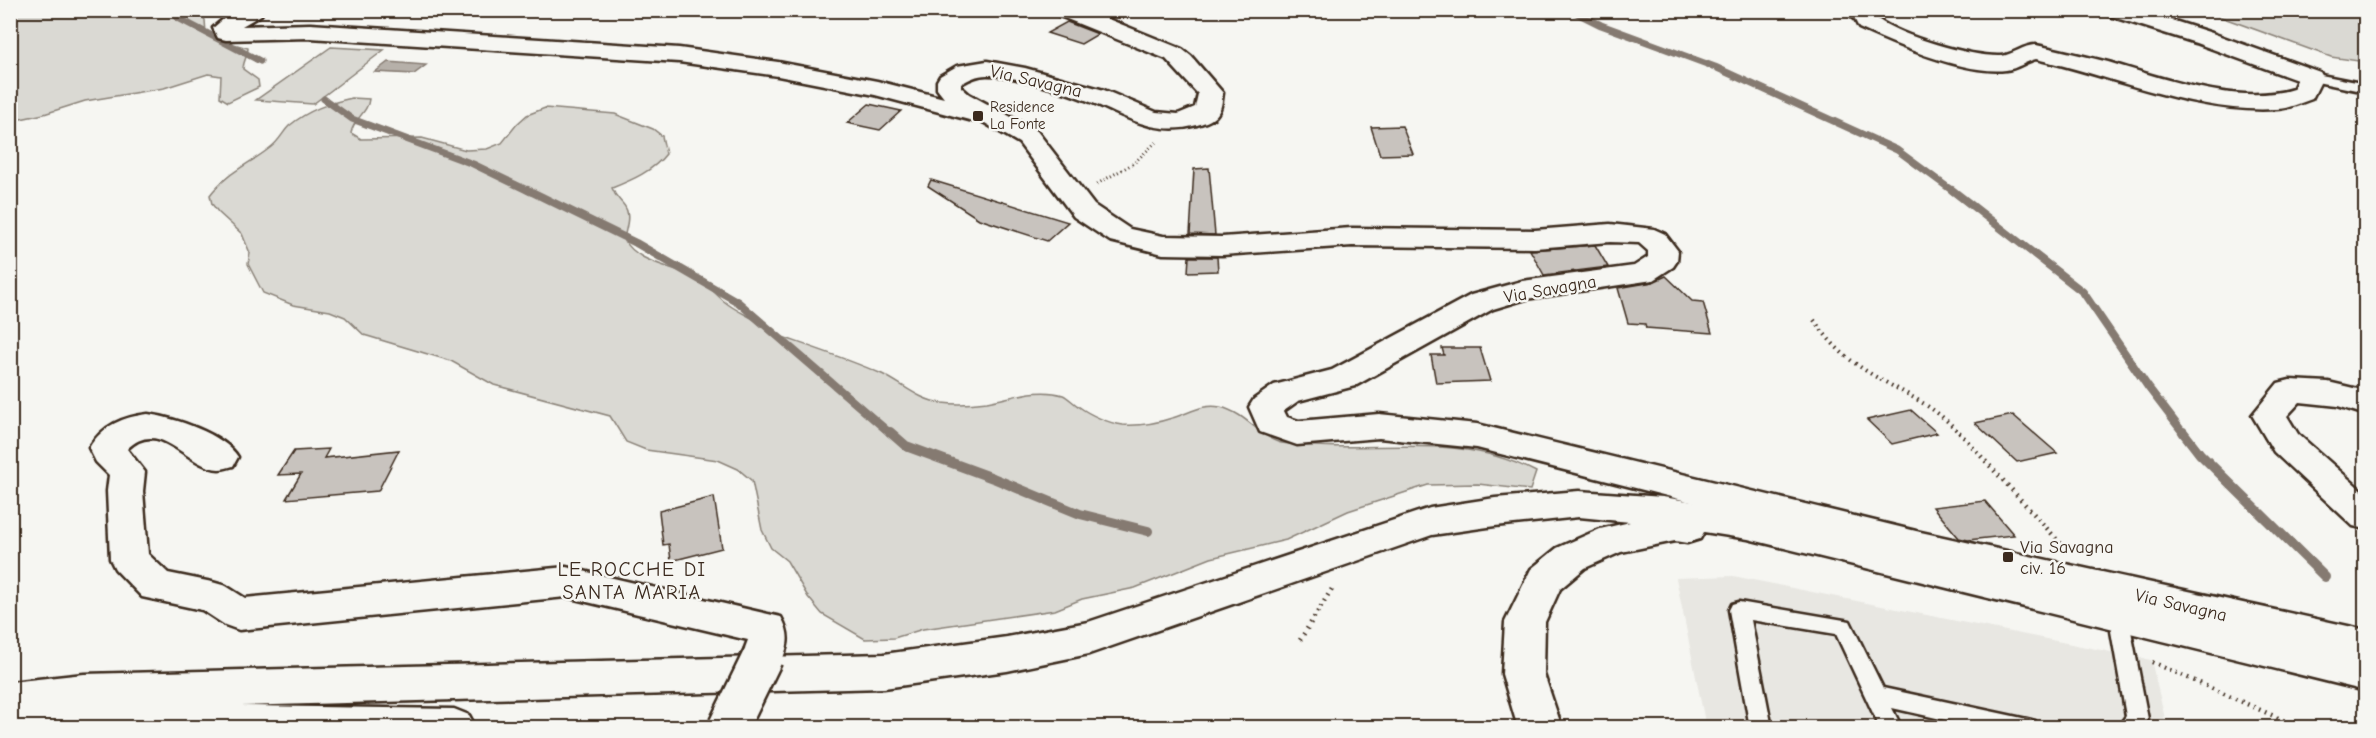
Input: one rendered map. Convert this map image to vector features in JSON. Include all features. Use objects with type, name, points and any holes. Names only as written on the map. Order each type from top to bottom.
[{"type":"main road","points":[[253,10],[224,28],[226,33],[310,32],[679,56],[778,69],[855,84],[993,118]]},
{"type":"main road","name":"Via Savagna","points":[[1065,10],[1174,54],[1184,61],[1211,93],[1207,110],[1200,116],[1179,122],[1151,119],[1095,95],[1025,75],[987,68],[965,71],[949,81],[948,89],[1028,137],[1084,210],[1120,235],[1163,245],[1222,246],[1363,237],[1535,238],[1610,233],[1644,235],[1655,240],[1663,251],[1662,261],[1642,274],[1522,290],[1482,302],[1343,378],[1286,393],[1266,407],[1272,424],[1297,433],[1378,426],[1477,436],[1916,545],[2366,647]]},
{"type":"main road","points":[[1854,10],[1865,17],[1867,23],[1908,43],[1977,60],[2005,64],[2032,51],[2082,62],[2171,87],[2223,97],[2279,102],[2303,94],[2311,77],[2204,38],[2115,10]]},
{"type":"main road","points":[[2366,404],[2350,397],[2314,390],[2290,391],[2269,416],[2286,443],[2366,516]]},
{"type":"main road","points":[[220,457],[163,426],[132,429],[115,438],[107,448],[127,472],[125,491],[129,559],[156,586],[212,597],[239,614],[566,582],[767,628],[769,638],[763,656],[729,728]]},
{"type":"main road","points":[[10,700],[84,692],[884,671],[1007,654],[1089,638],[1430,522],[1495,512],[1579,504],[1663,512],[1748,525],[2366,674]]},
{"type":"main road","points":[[1540,728],[1523,674],[1523,664],[1525,622],[1545,580],[1571,558],[1613,539],[1675,527],[1728,534],[2123,640],[2366,692]]},
{"type":"main road","points":[[10,720],[454,728]]},
{"type":"lane","points":[[2311,77],[2366,88]]},
{"type":"lane","points":[[1761,728],[1739,610],[1843,627],[1891,728]]},
{"type":"lane","points":[[2123,640],[2137,719],[2128,728]]},
{"type":"lane","points":[[1876,696],[2027,728]]},
{"type":"path","points":[[1071,193],[1091,188],[1134,163],[1157,140],[1180,124],[1179,122]]},
{"type":"path","points":[[1814,320],[1827,339],[1856,364],[1920,399],[1950,421],[2079,562],[2077,567],[2065,570],[2065,579]]},
{"type":"path","points":[[2123,640],[2301,728]]},
{"type":"shaded area","points":[[11,10],[199,11],[205,20],[206,33],[213,38],[248,48],[243,69],[258,80],[259,87],[228,102],[220,97],[221,76],[208,74],[164,88],[85,101],[44,114],[11,121]]},
{"type":"shaded area","points":[[2214,11],[2365,11],[2365,62],[2331,57],[2221,17]]},
{"type":"shaded area","points":[[331,47],[384,50],[313,104],[256,100]]},
{"type":"shaded area","points":[[388,62],[426,65],[414,74],[375,72]]},
{"type":"shaded area","points":[[352,98],[369,99],[351,133],[361,139],[422,138],[466,150],[487,149],[502,143],[527,115],[545,108],[615,114],[653,129],[662,136],[666,154],[648,170],[612,188],[626,208],[628,221],[624,239],[630,247],[645,258],[697,278],[725,302],[760,323],[771,333],[868,368],[925,399],[948,404],[970,404],[1025,394],[1054,393],[1065,396],[1099,418],[1129,425],[1160,421],[1214,406],[1237,414],[1280,443],[1331,447],[1448,448],[1507,459],[1536,472],[1530,490],[1478,484],[1428,485],[1348,511],[1286,540],[1211,558],[1135,588],[1082,599],[1055,610],[923,629],[894,638],[865,639],[822,614],[808,597],[787,561],[771,548],[762,530],[752,481],[738,469],[718,460],[646,450],[626,442],[610,416],[494,385],[451,361],[364,335],[345,317],[330,311],[293,305],[263,293],[248,264],[250,253],[242,234],[218,212],[212,204],[210,195],[231,175],[274,145],[296,120],[319,108]]},
{"type":"shaded area","points":[[1733,576],[2151,660],[2167,727],[1706,727],[1676,578]]},
{"type":"building","points":[[1067,22],[1098,34],[1081,44],[1047,33]]},
{"type":"building","points":[[869,104],[901,111],[880,130],[847,123]]},
{"type":"building","points":[[1402,126],[1413,154],[1380,155],[1371,127]]},
{"type":"building","points":[[1209,168],[1215,235],[1190,234],[1194,169]]},
{"type":"building","points":[[931,180],[1068,222],[1047,241],[979,219],[928,186]]},
{"type":"building","points":[[1595,245],[1608,267],[1544,275],[1530,250]]},
{"type":"building","points":[[1189,257],[1217,257],[1218,271],[1188,272]]},
{"type":"building","points":[[1666,276],[1692,301],[1703,302],[1712,333],[1646,328],[1645,324],[1628,323],[1618,288],[1653,282]]},
{"type":"building","points":[[1442,348],[1480,348],[1490,381],[1436,383],[1431,355],[1444,355]]},
{"type":"building","points":[[1911,410],[1937,433],[1892,444],[1867,420]]},
{"type":"building","points":[[2013,415],[2057,453],[2017,462],[1975,423]]},
{"type":"building","points":[[329,449],[324,458],[399,450],[378,491],[286,499],[301,474],[278,475],[294,451]]},
{"type":"building","points":[[714,497],[722,548],[671,561],[669,544],[663,545],[659,511]]},
{"type":"building","points":[[1985,501],[2014,535],[1968,540],[1959,538],[1933,507]]},
{"type":"waterway","points":[[174,10],[178,18],[260,61]]},
{"type":"waterway","points":[[1571,10],[1601,25],[1715,67],[1897,150],[1954,192]]},
{"type":"waterway","points":[[324,99],[352,119],[473,164],[531,192]]},
{"type":"waterway","points":[[528,190],[636,243],[738,302],[891,434]]},
{"type":"waterway","points":[[1952,190],[2083,292],[2148,387],[2184,434]]},
{"type":"waterway","points":[[890,432],[906,446],[993,478],[1080,514],[1148,531]]},
{"type":"waterway","points":[[2183,432],[2200,454],[2325,577]]},
{"type":"place","name":"Residence La Fonte","points":[[978,116]]},
{"type":"place","name":"Via Savagna civ. 16","points":[[2008,557]]},
{"type":"district","name":"LE ROCCHE DI SANTA MARIA","points":[[632,580]]}]
